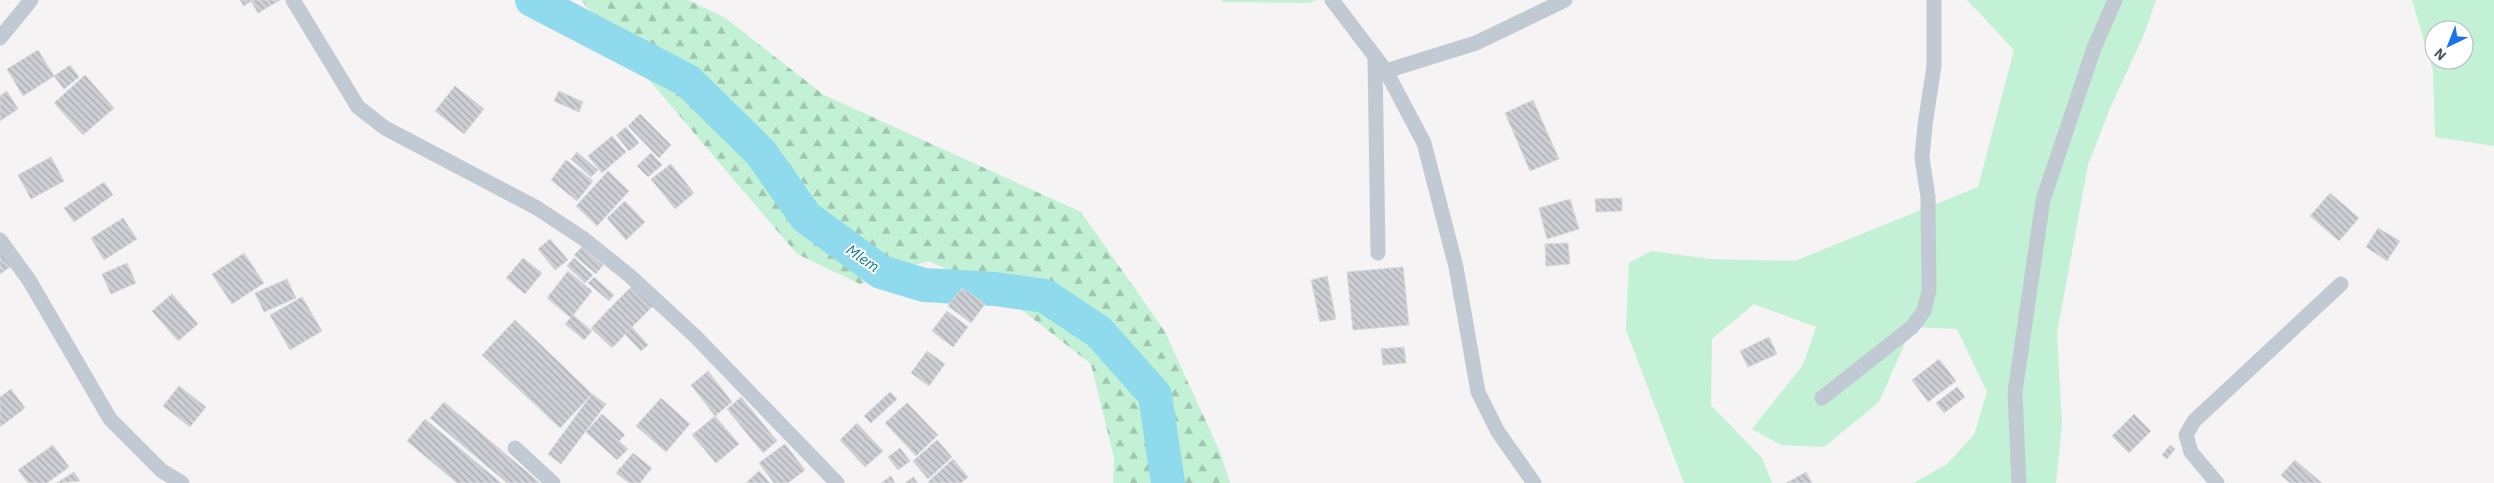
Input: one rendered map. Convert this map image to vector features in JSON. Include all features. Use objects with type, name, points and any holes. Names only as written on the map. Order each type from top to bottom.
[{"type":"street","points":[[0,38],[31,0]]},
{"type":"street","points":[[293,0],[358,107],[385,128],[537,208],[584,239],[630,276],[695,336],[837,483]]},
{"type":"street","points":[[1332,0],[1386,71],[1424,143],[1456,267],[1478,392],[1498,432],[1534,483]]},
{"type":"street","points":[[1386,71],[1476,43],[1565,0]]},
{"type":"street","points":[[1822,398],[1912,327],[1924,311],[1929,290],[1928,206],[1922,158],[1934,66],[1934,0]]},
{"type":"street","points":[[2019,483],[2016,392],[2043,200],[2094,48],[2114,0]]},
{"type":"street","points":[[1375,57],[1378,253]]},
{"type":"street","points":[[0,240],[29,280],[110,419],[162,471],[182,483]]},
{"type":"street","points":[[2217,483],[2191,452],[2186,435],[2194,421],[2342,284]]},
{"type":"street","points":[[515,448],[553,483]]},
{"type":"green space","points":[[581,0],[688,0],[724,17],[824,95],[1081,212],[1164,330],[1220,452],[1230,483],[1113,483],[1114,458],[1091,364],[995,289],[928,261],[860,284],[797,254]]},
{"type":"green space","points":[[1221,0],[1317,0],[1309,3],[1223,2]]},
{"type":"green space","points":[[1967,0],[2156,0],[2145,32],[2111,106],[2088,165],[2057,333],[2062,425],[2056,483],[1914,483],[1947,464],[1974,435],[1987,392],[1957,329],[1912,327],[1879,402],[1824,447],[1781,445],[1752,429],[1803,365],[1816,327],[1754,304],[1712,339],[1711,405],[1762,458],[1772,483],[1684,483],[1626,330],[1629,263],[1651,251],[1710,259],[1795,261],[1978,187],[2014,50]]},
{"type":"green space","points":[[2412,0],[2494,0],[2494,146],[2435,137],[2433,70],[2474,70],[2474,20],[2424,20],[2424,41]]},
{"type":"building","points":[[240,0],[280,0],[258,13],[251,1],[244,6]]},
{"type":"building","points":[[38,50],[54,76],[23,96],[7,69]]},
{"type":"building","points":[[70,65],[79,77],[64,89],[54,76]]},
{"type":"building","points":[[85,75],[114,108],[83,135],[54,103]]},
{"type":"building","points":[[455,86],[484,109],[464,134],[435,111]]},
{"type":"building","points":[[7,91],[18,109],[0,121],[0,96]]},
{"type":"building","points":[[559,91],[583,102],[579,112],[554,101]]},
{"type":"building","points":[[1533,100],[1559,159],[1530,171],[1505,113]]},
{"type":"building","points":[[640,114],[671,145],[659,158],[628,126]]},
{"type":"building","points":[[626,127],[639,143],[629,151],[616,135]]},
{"type":"building","points":[[612,136],[626,152],[602,173],[588,156]]},
{"type":"building","points":[[577,152],[598,170],[591,177],[571,159]]},
{"type":"building","points":[[651,153],[662,165],[648,177],[637,166]]},
{"type":"building","points":[[51,157],[64,181],[31,199],[18,175]]},
{"type":"building","points":[[566,160],[593,181],[577,201],[551,180]]},
{"type":"building","points":[[671,164],[694,193],[675,209],[651,179]]},
{"type":"building","points":[[608,171],[629,191],[597,226],[576,206]]},
{"type":"building","points":[[104,182],[113,195],[74,222],[64,208]]},
{"type":"building","points":[[2330,193],[2359,218],[2339,241],[2310,216]]},
{"type":"building","points":[[1622,198],[1622,211],[1596,212],[1595,199]]},
{"type":"building","points":[[1570,199],[1579,229],[1547,239],[1539,208]]},
{"type":"building","points":[[625,201],[645,222],[626,240],[607,218]]},
{"type":"building","points":[[123,218],[137,239],[104,260],[91,238]]},
{"type":"building","points":[[2378,228],[2400,241],[2387,261],[2366,247]]},
{"type":"building","points":[[550,239],[568,260],[555,270],[538,249]]},
{"type":"building","points":[[1568,243],[1570,264],[1546,266],[1545,244]]},
{"type":"building","points":[[0,247],[13,265],[0,274]]},
{"type":"building","points":[[582,247],[603,265],[596,274],[574,255]]},
{"type":"building","points":[[244,253],[264,283],[232,304],[212,274]]},
{"type":"building","points":[[523,258],[542,273],[525,294],[506,278]]},
{"type":"building","points":[[574,258],[593,275],[585,283],[567,266]]},
{"type":"building","points":[[127,263],[136,283],[111,294],[102,274]]},
{"type":"building","points":[[1403,267],[1409,325],[1353,330],[1347,272]]},
{"type":"building","points":[[568,271],[592,291],[571,318],[547,298]]},
{"type":"building","points":[[1327,276],[1336,319],[1320,322],[1311,280]]},
{"type":"building","points":[[594,277],[614,295],[609,301],[588,283]]},
{"type":"building","points":[[287,279],[296,298],[264,312],[255,293]]},
{"type":"building","points":[[632,286],[653,306],[632,327],[611,307]]},
{"type":"building","points":[[962,288],[985,304],[971,323],[948,306]]},
{"type":"building","points":[[172,294],[198,324],[178,341],[152,311]]},
{"type":"building","points":[[302,297],[322,331],[290,350],[270,315]]},
{"type":"building","points":[[611,307],[632,327],[612,348],[591,328]]},
{"type":"building","points":[[947,311],[968,327],[953,347],[932,331]]},
{"type":"building","points":[[573,315],[592,331],[584,340],[565,324]]},
{"type":"building","points":[[515,320],[592,394],[560,428],[482,355]]},
{"type":"building","points":[[632,327],[648,345],[641,351],[625,334]]},
{"type":"building","points":[[1769,337],[1777,354],[1748,367],[1740,351]]},
{"type":"building","points":[[1404,347],[1406,363],[1383,365],[1381,349]]},
{"type":"building","points":[[927,351],[945,364],[929,386],[911,373]]},
{"type":"building","points":[[1939,359],[1956,381],[1928,402],[1912,380]]},
{"type":"building","points":[[708,371],[732,402],[715,416],[691,385]]},
{"type":"building","points":[[179,386],[206,407],[190,427],[163,406]]},
{"type":"building","points":[[1957,387],[1965,397],[1944,413],[1936,403]]},
{"type":"building","points":[[11,389],[25,408],[0,427],[0,397]]},
{"type":"building","points":[[890,392],[897,399],[871,423],[864,416]]},
{"type":"building","points":[[592,394],[606,404],[561,464],[548,454]]},
{"type":"building","points":[[741,397],[777,441],[763,453],[727,409]]},
{"type":"building","points":[[661,398],[690,424],[666,452],[636,426]]},
{"type":"building","points":[[444,402],[540,483],[507,483],[430,418]]},
{"type":"building","points":[[907,403],[938,435],[916,456],[885,423]]},
{"type":"building","points":[[602,414],[625,435],[619,441],[628,449],[617,460],[586,432]]},
{"type":"building","points":[[2134,414],[2151,431],[2129,453],[2112,436]]},
{"type":"building","points":[[715,416],[739,444],[716,463],[692,435]]},
{"type":"building","points":[[425,419],[501,483],[457,483],[407,441]]},
{"type":"building","points":[[857,423],[883,451],[865,467],[840,440]]},
{"type":"building","points":[[937,440],[952,457],[928,479],[913,461]]},
{"type":"building","points":[[785,444],[805,470],[788,483],[774,483],[759,463]]},
{"type":"building","points":[[53,445],[69,467],[47,483],[28,483],[18,470]]},
{"type":"building","points":[[2170,445],[2175,449],[2167,459],[2162,455]]},
{"type":"building","points":[[900,448],[910,461],[898,470],[888,457]]},
{"type":"building","points":[[633,453],[652,468],[640,483],[629,483],[616,473]]},
{"type":"building","points":[[953,459],[968,477],[961,483],[928,482]]},
{"type":"building","points":[[2295,460],[2322,483],[2290,483],[2281,475]]},
{"type":"building","points":[[759,471],[770,483],[746,483]]},
{"type":"building","points":[[74,472],[80,481],[57,483]]},
{"type":"building","points":[[1806,472],[1812,483],[1786,483]]},
{"type":"building","points":[[891,476],[895,483],[881,483]]},
{"type":"building","points":[[913,477],[918,483],[905,483]]},
{"type":"waterway","name":"Mlem","points":[[532,0],[688,81],[761,153],[806,217],[881,272],[924,285],[995,289],[1045,296],[1099,332],[1155,395],[1168,483]]}]
